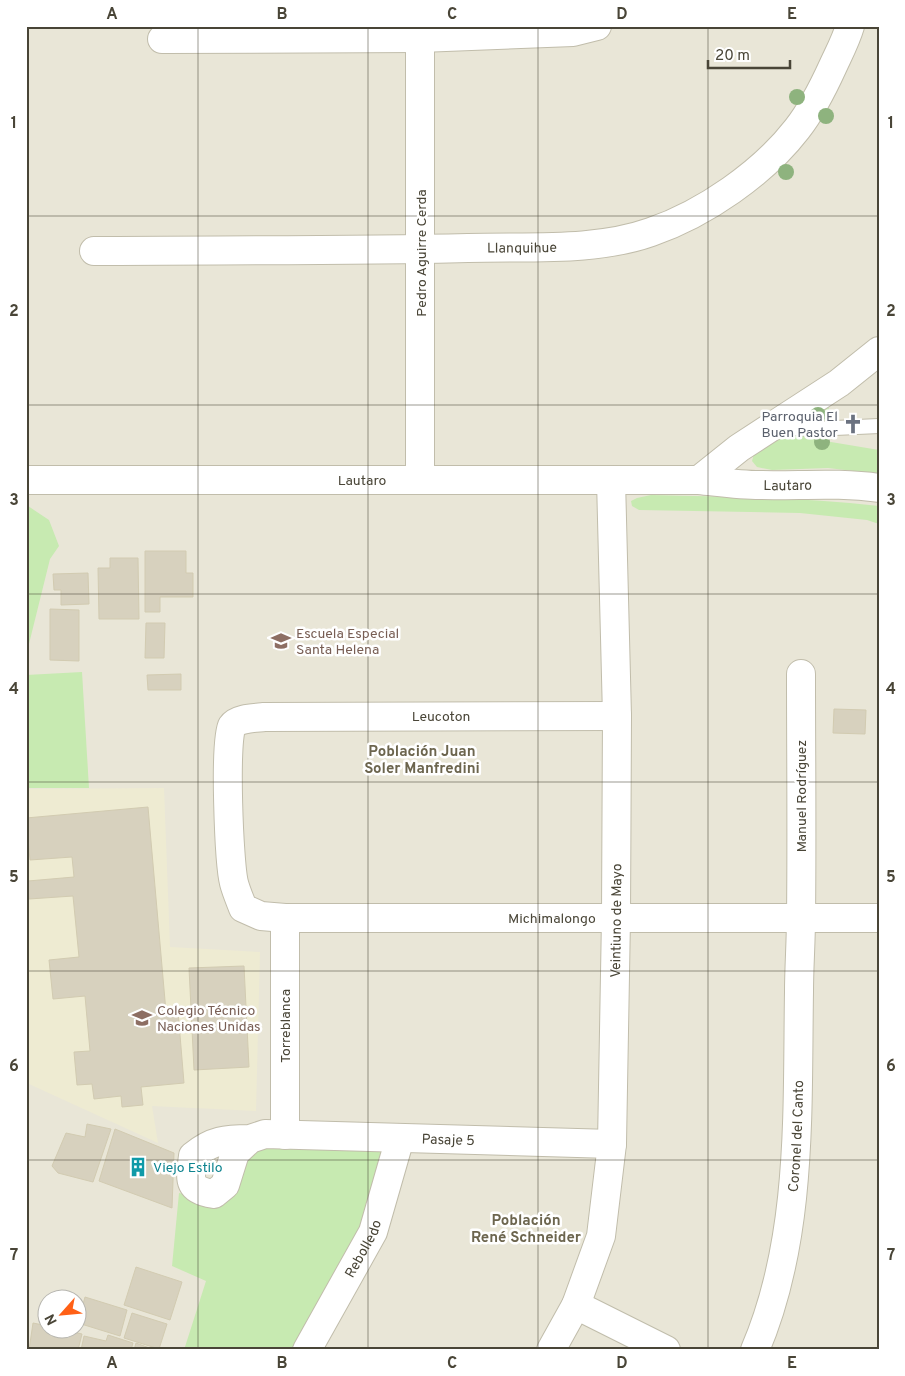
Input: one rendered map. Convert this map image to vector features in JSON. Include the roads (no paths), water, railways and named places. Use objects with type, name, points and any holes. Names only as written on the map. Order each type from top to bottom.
[{"type":"street","points":[[162,39],[420,32],[572,32],[598,26]]},
{"type":"street","name":"Llanquihue","points":[[94,251],[421,249],[599,245],[651,232],[695,212],[748,178],[782,146],[798,129],[812,108],[850,26]]},
{"type":"street","name":"Pedro Aguirre Cerda","points":[[420,32],[420,480]]},
{"type":"street","points":[[698,480],[738,448],[839,383],[879,351]]},
{"type":"street","name":"Lautaro","points":[[26,480],[698,480],[760,485],[820,484],[879,488]]},
{"type":"street","name":"Veintiuno de Mayo","points":[[552,1350],[576,1305],[601,1236],[612,1144],[617,716],[611,480]]},
{"type":"street","name":"Manuel Rodríguez","points":[[801,674],[801,918]]},
{"type":"street","name":"Leucoton","points":[[285,918],[260,916],[243,908],[234,882],[229,820],[229,739],[232,726],[238,722],[264,717],[617,716]]},
{"type":"street","name":"Michimalongo","points":[[285,918],[879,918]]},
{"type":"street","name":"Torreblanca","points":[[285,918],[285,1135]]},
{"type":"street","name":"Coronel del Canto","points":[[755,1350],[776,1285],[787,1230],[794,1171],[798,1104],[801,918]]},
{"type":"street","name":"Pasaje 5","points":[[250,1139],[265,1134],[612,1144]]},
{"type":"street","name":"Rebolledo","points":[[307,1350],[373,1232],[400,1138]]},
{"type":"street","points":[[576,1305],[666,1350]]},
{"type":"lane","points":[[771,427],[813,429],[879,426]]},
{"type":"place","name":"Parroquia El Buen Pastor","points":[[853,424]]},
{"type":"place","name":"Escuela Especial Santa Helena","points":[[281,641]]},
{"type":"place","name":"Colegio Técnico Naciones Unidas","points":[[142,1018]]},
{"type":"place","name":"Viejo Estilo","points":[[138,1167]]},
{"type":"district","name":"Población Juan Soler Manfredini","points":[[422,760]]},
{"type":"district","name":"Población René Schneider","points":[[526,1228]]}]
